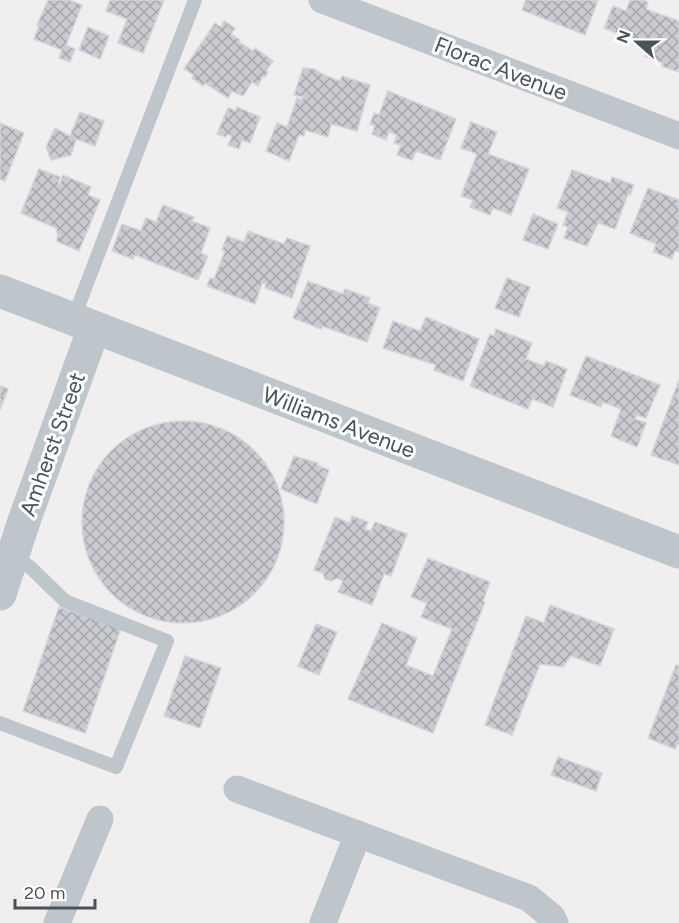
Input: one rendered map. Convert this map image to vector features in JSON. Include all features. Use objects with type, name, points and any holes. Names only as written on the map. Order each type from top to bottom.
[{"type":"street","name":"Florac Avenue","points":[[322,0],[679,136]]},
{"type":"street","name":"Williams Avenue","points":[[0,291],[679,552]]},
{"type":"street","name":"Amherst Street","points":[[0,594],[84,324]]},
{"type":"street","points":[[237,789],[529,898],[552,917],[555,923]]},
{"type":"street","points":[[57,923],[100,819]]},
{"type":"street","points":[[323,923],[358,834]]},
{"type":"lane","points":[[84,324],[195,0]]},
{"type":"lane","points":[[0,723],[116,766],[167,641],[65,601],[31,568],[12,555]]},
{"type":"building","points":[[48,0],[69,0],[82,5],[66,45],[75,49],[70,62],[59,58],[62,50],[34,39],[39,26],[37,25]]},
{"type":"building","points":[[110,0],[164,0],[143,53],[118,43],[127,19],[106,11]]},
{"type":"building","points":[[526,0],[598,0],[585,35],[522,10]]},
{"type":"building","points":[[630,0],[648,2],[646,9],[679,21],[679,72],[662,66],[663,63],[645,56],[648,49],[637,45],[638,42],[604,28],[613,6],[626,11]]},
{"type":"building","points":[[224,21],[235,28],[231,34],[240,40],[239,42],[253,51],[255,48],[273,61],[258,86],[252,82],[243,96],[232,91],[228,98],[205,83],[203,86],[192,78],[194,75],[184,69],[215,23],[221,27]]},
{"type":"building","points":[[88,27],[109,36],[100,59],[79,50]]},
{"type":"building","points":[[303,68],[314,69],[340,81],[342,76],[370,85],[357,131],[331,124],[328,137],[305,130],[304,136],[299,135],[289,161],[266,151],[277,123],[287,127],[297,98],[302,100],[303,97],[294,95]]},
{"type":"building","points":[[388,91],[456,119],[440,160],[416,151],[412,160],[397,155],[401,145],[394,143],[397,135],[389,132],[386,140],[372,134],[375,126],[370,124],[374,113],[379,115]]},
{"type":"building","points":[[237,107],[260,117],[250,143],[242,140],[239,149],[228,145],[232,136],[217,134],[227,110],[229,108],[236,111]]},
{"type":"building","points":[[80,112],[104,121],[95,146],[76,139],[71,155],[51,160],[46,147],[55,128],[70,136]]},
{"type":"building","points":[[471,122],[497,132],[488,154],[529,169],[511,215],[493,208],[490,215],[470,207],[473,200],[461,196],[477,154],[461,148]]},
{"type":"building","points":[[0,123],[24,133],[5,181],[0,179]]},
{"type":"building","points":[[39,169],[60,177],[58,183],[60,184],[63,175],[91,187],[88,195],[100,200],[79,251],[56,241],[58,236],[56,228],[21,213]]},
{"type":"building","points":[[572,170],[610,183],[612,177],[634,185],[630,195],[628,194],[615,229],[598,223],[587,246],[564,238],[568,227],[563,225],[568,212],[557,208]]},
{"type":"building","points":[[648,188],[679,200],[679,252],[675,251],[672,259],[653,252],[656,244],[630,233]]},
{"type":"building","points":[[163,205],[194,217],[192,221],[210,228],[201,253],[208,256],[198,280],[135,255],[133,259],[112,251],[122,224],[141,231],[146,218],[156,222]]},
{"type":"building","points":[[533,214],[558,224],[548,249],[523,240]]},
{"type":"building","points":[[248,231],[284,244],[287,238],[310,246],[292,298],[265,288],[266,284],[262,283],[255,304],[207,286],[210,278],[214,279],[225,251],[222,250],[227,236],[244,242]]},
{"type":"building","points":[[507,278],[530,287],[519,317],[495,308]]},
{"type":"building","points":[[308,281],[343,294],[345,289],[370,298],[368,303],[380,308],[367,342],[322,326],[321,329],[293,318]]},
{"type":"building","points":[[426,317],[479,339],[463,381],[434,370],[436,365],[383,348],[393,321],[420,331]]},
{"type":"building","points":[[496,329],[532,343],[526,359],[544,366],[546,361],[567,369],[553,407],[532,399],[528,409],[470,386],[490,334],[494,336]]},
{"type":"building","points":[[586,356],[660,385],[646,418],[637,415],[635,419],[646,423],[637,447],[611,436],[621,409],[603,402],[601,407],[570,395]]},
{"type":"building","points":[[679,380],[679,465],[651,455]]},
{"type":"building","points":[[0,386],[8,389],[0,410]]},
{"type":"building","points":[[183,421],[203,423],[230,433],[247,444],[261,458],[276,484],[282,502],[284,522],[282,542],[272,569],[261,586],[247,600],[221,615],[203,621],[183,623],[163,621],[136,611],[119,600],[105,586],[90,560],[84,542],[82,522],[84,502],[94,475],[105,458],[119,444],[145,429],[163,423]]},
{"type":"building","points":[[294,456],[318,463],[317,465],[329,470],[317,504],[281,489]]},
{"type":"building","points":[[352,516],[368,522],[365,529],[371,531],[375,522],[407,534],[391,576],[384,574],[372,605],[338,592],[343,581],[337,578],[331,581],[325,579],[323,573],[314,570],[335,517],[350,523]]},
{"type":"building","points":[[428,558],[490,582],[483,601],[485,602],[433,733],[348,699],[382,623],[417,638],[406,665],[433,676],[452,629],[421,617],[427,603],[411,597]]},
{"type":"building","points":[[550,605],[614,629],[600,666],[571,656],[563,667],[540,664],[512,735],[485,725],[526,616],[544,623]]},
{"type":"building","points":[[59,607],[121,628],[85,733],[23,711]]},
{"type":"building","points":[[316,624],[337,632],[319,675],[298,666]]},
{"type":"building","points":[[185,656],[221,668],[200,728],[164,716]]},
{"type":"building","points":[[676,665],[679,666],[679,742],[675,749],[648,738]]},
{"type":"building","points":[[558,757],[602,773],[596,791],[551,775]]}]
